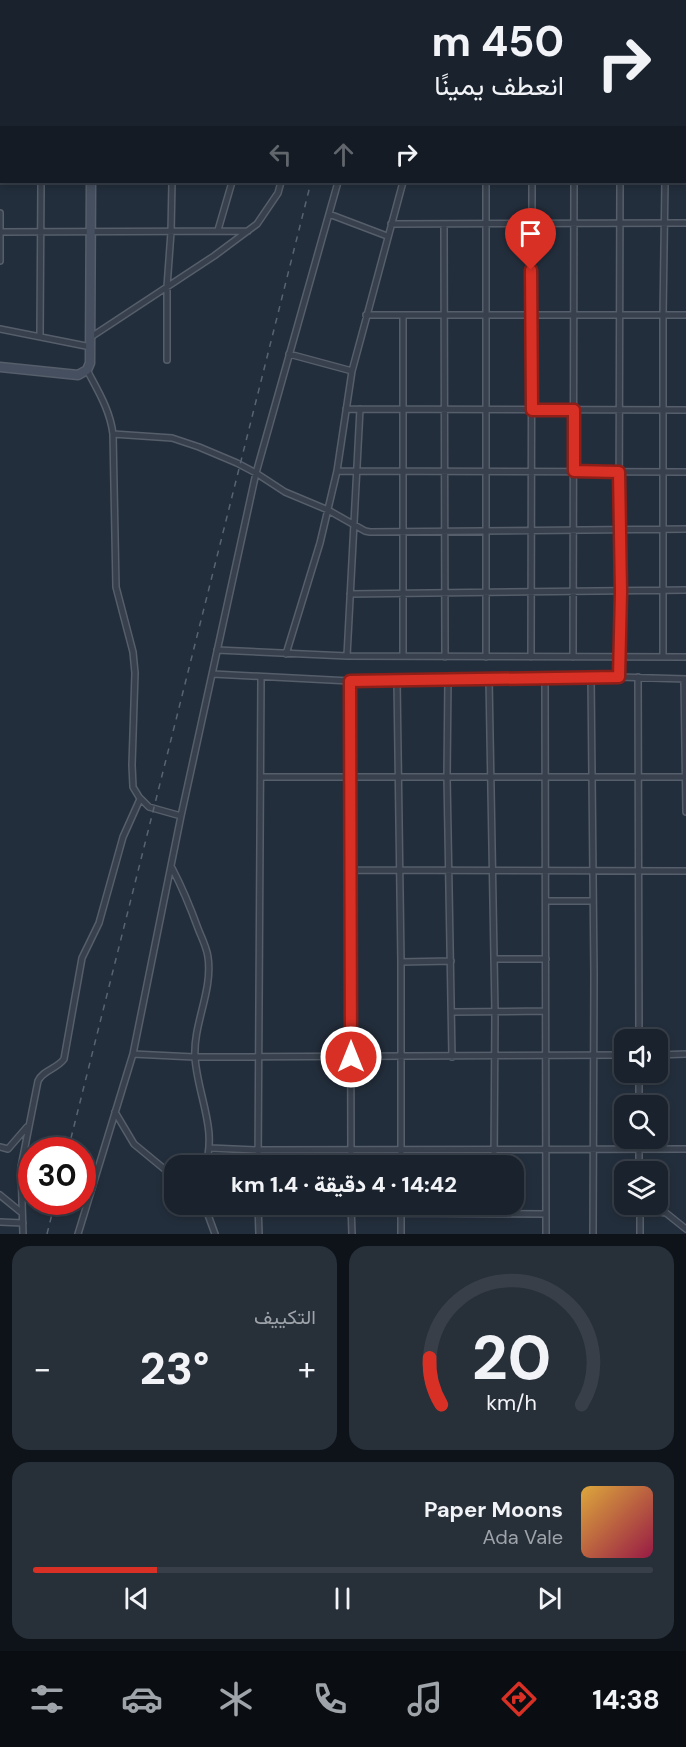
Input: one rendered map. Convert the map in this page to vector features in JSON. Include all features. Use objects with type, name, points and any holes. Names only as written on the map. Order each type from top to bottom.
[{"type":"street","points":[[40,336],[41,183]]},
{"type":"street","points":[[0,367],[78,375],[87,370],[91,347],[91,183]]},
{"type":"street","points":[[167,360],[167,287],[172,183]]},
{"type":"street","points":[[218,230],[232,183]]},
{"type":"street","points":[[91,337],[248,231],[260,220],[278,193],[281,183]]},
{"type":"street","points":[[78,1234],[133,1054],[181,816],[256,473],[338,183]]},
{"type":"street","points":[[286,654],[320,543],[337,471],[352,371],[403,183]]},
{"type":"street","points":[[486,183],[486,657]]},
{"type":"street","points":[[531,657],[532,183]]},
{"type":"street","points":[[573,657],[574,183]]},
{"type":"street","points":[[619,677],[621,592],[618,223],[620,183]]},
{"type":"street","points":[[663,657],[665,183]]},
{"type":"street","points":[[0,213],[0,261]]},
{"type":"street","points":[[329,214],[387,236]]},
{"type":"street","points":[[391,224],[686,223]]},
{"type":"street","points":[[444,224],[445,657]]},
{"type":"street","points":[[0,232],[248,231]]},
{"type":"street","points":[[366,315],[686,315]]},
{"type":"street","points":[[403,316],[403,656]]},
{"type":"street","points":[[0,329],[91,347]]},
{"type":"street","points":[[289,354],[352,371]]},
{"type":"street","points":[[87,370],[107,408],[113,434],[116,587],[134,658],[132,765],[134,787],[149,807],[181,816]]},
{"type":"street","points":[[346,409],[686,410]]},
{"type":"street","points":[[347,656],[360,409]]},
{"type":"street","points":[[113,434],[172,438],[184,442],[256,473],[285,492],[328,510],[370,532],[686,530]]},
{"type":"street","points":[[337,471],[686,472]]},
{"type":"street","points":[[350,594],[686,590]]},
{"type":"street","points":[[217,650],[347,656],[686,657]]},
{"type":"street","points":[[213,674],[350,681],[591,677],[685,679],[686,812]]},
{"type":"street","points":[[591,677],[593,1234]]},
{"type":"street","points":[[638,677],[639,1029]]},
{"type":"street","points":[[258,1155],[261,678]]},
{"type":"street","points":[[545,678],[546,1234]]},
{"type":"street","points":[[489,679],[495,1012],[494,1155]]},
{"type":"street","points":[[448,680],[447,777],[452,1057]]},
{"type":"street","points":[[350,681],[351,1155]]},
{"type":"street","points":[[397,681],[401,962],[400,1155]]},
{"type":"street","points":[[261,777],[686,777]]},
{"type":"street","points":[[26,1137],[40,1077],[61,1064],[64,1059],[82,958],[99,923],[123,837],[141,799]]},
{"type":"street","points":[[172,868],[186,896],[208,955],[209,973],[196,1034],[194,1057],[210,1138],[208,1155]]},
{"type":"street","points":[[350,870],[686,871]]},
{"type":"street","points":[[546,901],[592,901]]},
{"type":"street","points":[[494,959],[546,959]]},
{"type":"street","points":[[401,962],[451,960]]},
{"type":"street","points":[[452,1012],[545,1011]]},
{"type":"street","points":[[133,1054],[194,1057],[614,1055]]},
{"type":"street","points":[[668,1054],[686,1054]]},
{"type":"street","points":[[115,1112],[134,1144],[164,1169]]},
{"type":"street","points":[[0,1147],[8,1149],[28,1126]]},
{"type":"street","points":[[210,1148],[258,1150],[614,1149]]},
{"type":"street","points":[[639,1149],[639,1161]]},
{"type":"street","points":[[668,1149],[686,1149]]},
{"type":"street","points":[[0,1195],[18,1210]]},
{"type":"street","points":[[524,1214],[545,1214]]},
{"type":"street","points":[[22,1215],[23,1234]]},
{"type":"street","points":[[208,1215],[215,1234]]},
{"type":"street","points":[[258,1215],[259,1234]]},
{"type":"street","points":[[351,1215],[352,1234]]},
{"type":"street","points":[[401,1215],[401,1234]]},
{"type":"street","points":[[640,1215],[640,1234]]},
{"type":"street","points":[[668,1215],[686,1229]]},
{"type":"street","points":[[0,1222],[23,1222]]},
{"type":"railway","points":[[71,1137],[311,183]]},
{"type":"railway","points":[[47,1234],[52,1215]]},
{"type":"route","points":[[351,1057],[350,681],[619,677],[621,592],[619,472],[574,471],[574,410],[532,410],[531,270]]}]
